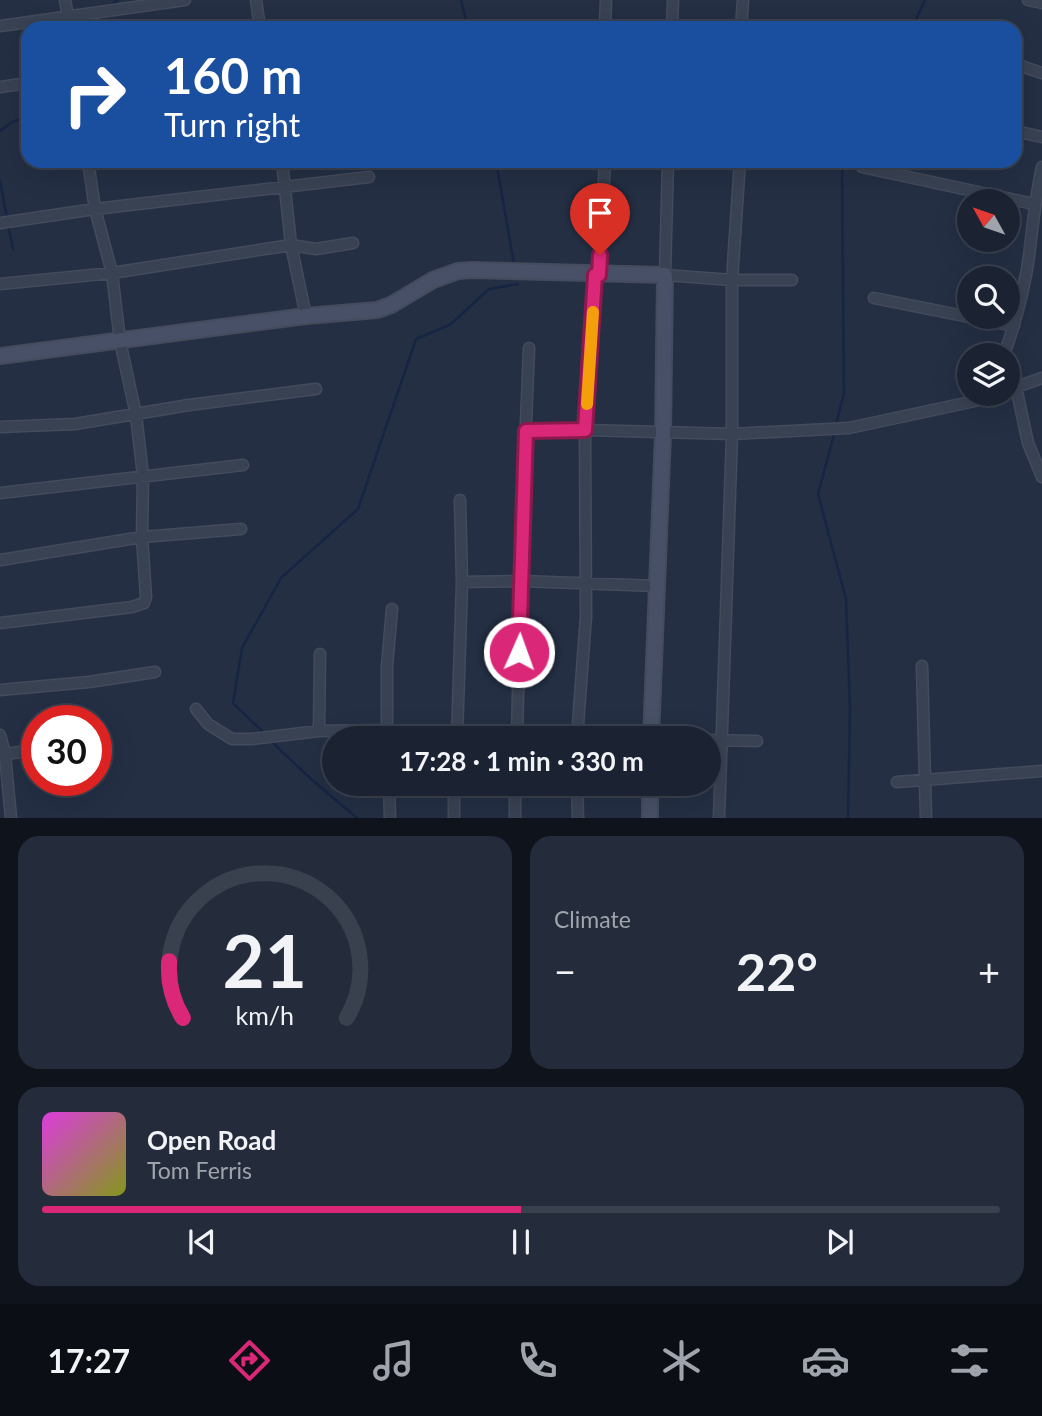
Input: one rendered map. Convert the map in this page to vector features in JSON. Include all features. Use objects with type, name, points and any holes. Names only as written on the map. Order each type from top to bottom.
[{"type":"street","points":[[65,0],[69,21]]},
{"type":"street","points":[[34,21],[185,0]]},
{"type":"street","points":[[256,0],[259,21]]},
{"type":"street","points":[[604,21],[606,0]]},
{"type":"street","points":[[672,21],[673,0]]},
{"type":"street","points":[[742,21],[743,0]]},
{"type":"street","points":[[1028,0],[1042,3]]},
{"type":"street","points":[[0,26],[21,23]]},
{"type":"street","points":[[1022,66],[1042,73]]},
{"type":"street","points":[[0,87],[21,84]]},
{"type":"street","points":[[1022,133],[1042,137]]},
{"type":"street","points":[[1020,299],[1042,167]]},
{"type":"street","points":[[0,623],[59,617],[144,603],[146,597],[142,537],[144,476],[136,415],[121,341],[112,272],[95,209],[89,168]]},
{"type":"street","points":[[283,168],[291,245],[306,316]]},
{"type":"street","points":[[578,726],[587,585],[585,430],[605,168]]},
{"type":"street","points":[[651,726],[663,434],[668,168]]},
{"type":"street","points":[[719,817],[732,434],[732,280],[740,168]]},
{"type":"street","points":[[867,168],[1034,204]]},
{"type":"street","points":[[0,223],[95,209],[369,177]]},
{"type":"street","points":[[0,284],[112,272],[291,245],[316,249],[353,243]]},
{"type":"street","points":[[0,356],[306,316],[377,310],[391,305],[433,280],[458,271],[665,275],[792,281]]},
{"type":"street","points":[[874,298],[957,315]]},
{"type":"street","points":[[517,726],[529,348]]},
{"type":"street","points":[[1020,385],[1042,378]]},
{"type":"street","points":[[0,427],[75,424],[189,405],[316,389]]},
{"type":"street","points":[[526,431],[732,434],[849,428],[957,403]]},
{"type":"street","points":[[1017,406],[1042,477]]},
{"type":"street","points":[[0,493],[243,465]]},
{"type":"street","points":[[457,726],[462,582],[460,500]]},
{"type":"street","points":[[0,560],[142,537],[241,529]]},
{"type":"street","points":[[462,582],[522,581],[657,586]]},
{"type":"street","points":[[387,726],[391,609]]},
{"type":"street","points":[[319,731],[320,654]]},
{"type":"street","points":[[922,666],[926,817]]},
{"type":"street","points":[[0,690],[89,682],[155,672]]},
{"type":"street","points":[[196,709],[208,724],[232,739],[322,731]]},
{"type":"street","points":[[0,735],[10,817]]},
{"type":"street","points":[[723,740],[757,741]]},
{"type":"street","points":[[3,755],[21,752]]},
{"type":"street","points":[[897,782],[1042,771]]},
{"type":"street","points":[[389,796],[390,817]]},
{"type":"street","points":[[454,796],[454,817]]},
{"type":"street","points":[[515,796],[515,817]]},
{"type":"street","points":[[577,796],[578,817]]},
{"type":"street","points":[[650,796],[650,817]]},
{"type":"waterway","points":[[110,7],[117,0]]},
{"type":"waterway","points":[[461,0],[466,21]]},
{"type":"waterway","points":[[915,21],[925,0]]},
{"type":"waterway","points":[[102,21],[103,14]]},
{"type":"waterway","points":[[0,131],[21,119]]},
{"type":"waterway","points":[[497,168],[514,264]]},
{"type":"waterway","points":[[836,424],[844,393],[844,168]]},
{"type":"waterway","points":[[0,181],[7,218]]},
{"type":"waterway","points":[[8,225],[13,249]]},
{"type":"waterway","points":[[264,733],[233,703],[242,648],[281,578],[358,509],[416,339],[451,324],[489,289],[518,284]]},
{"type":"waterway","points":[[835,431],[818,494],[846,599],[850,709],[848,818]]},
{"type":"waterway","points":[[271,741],[357,818]]},
{"type":"slow traffic","points":[[587,404],[593,312]]},
{"type":"route","points":[[519,652],[526,431],[585,430],[595,275],[599,275],[600,255]]}]
